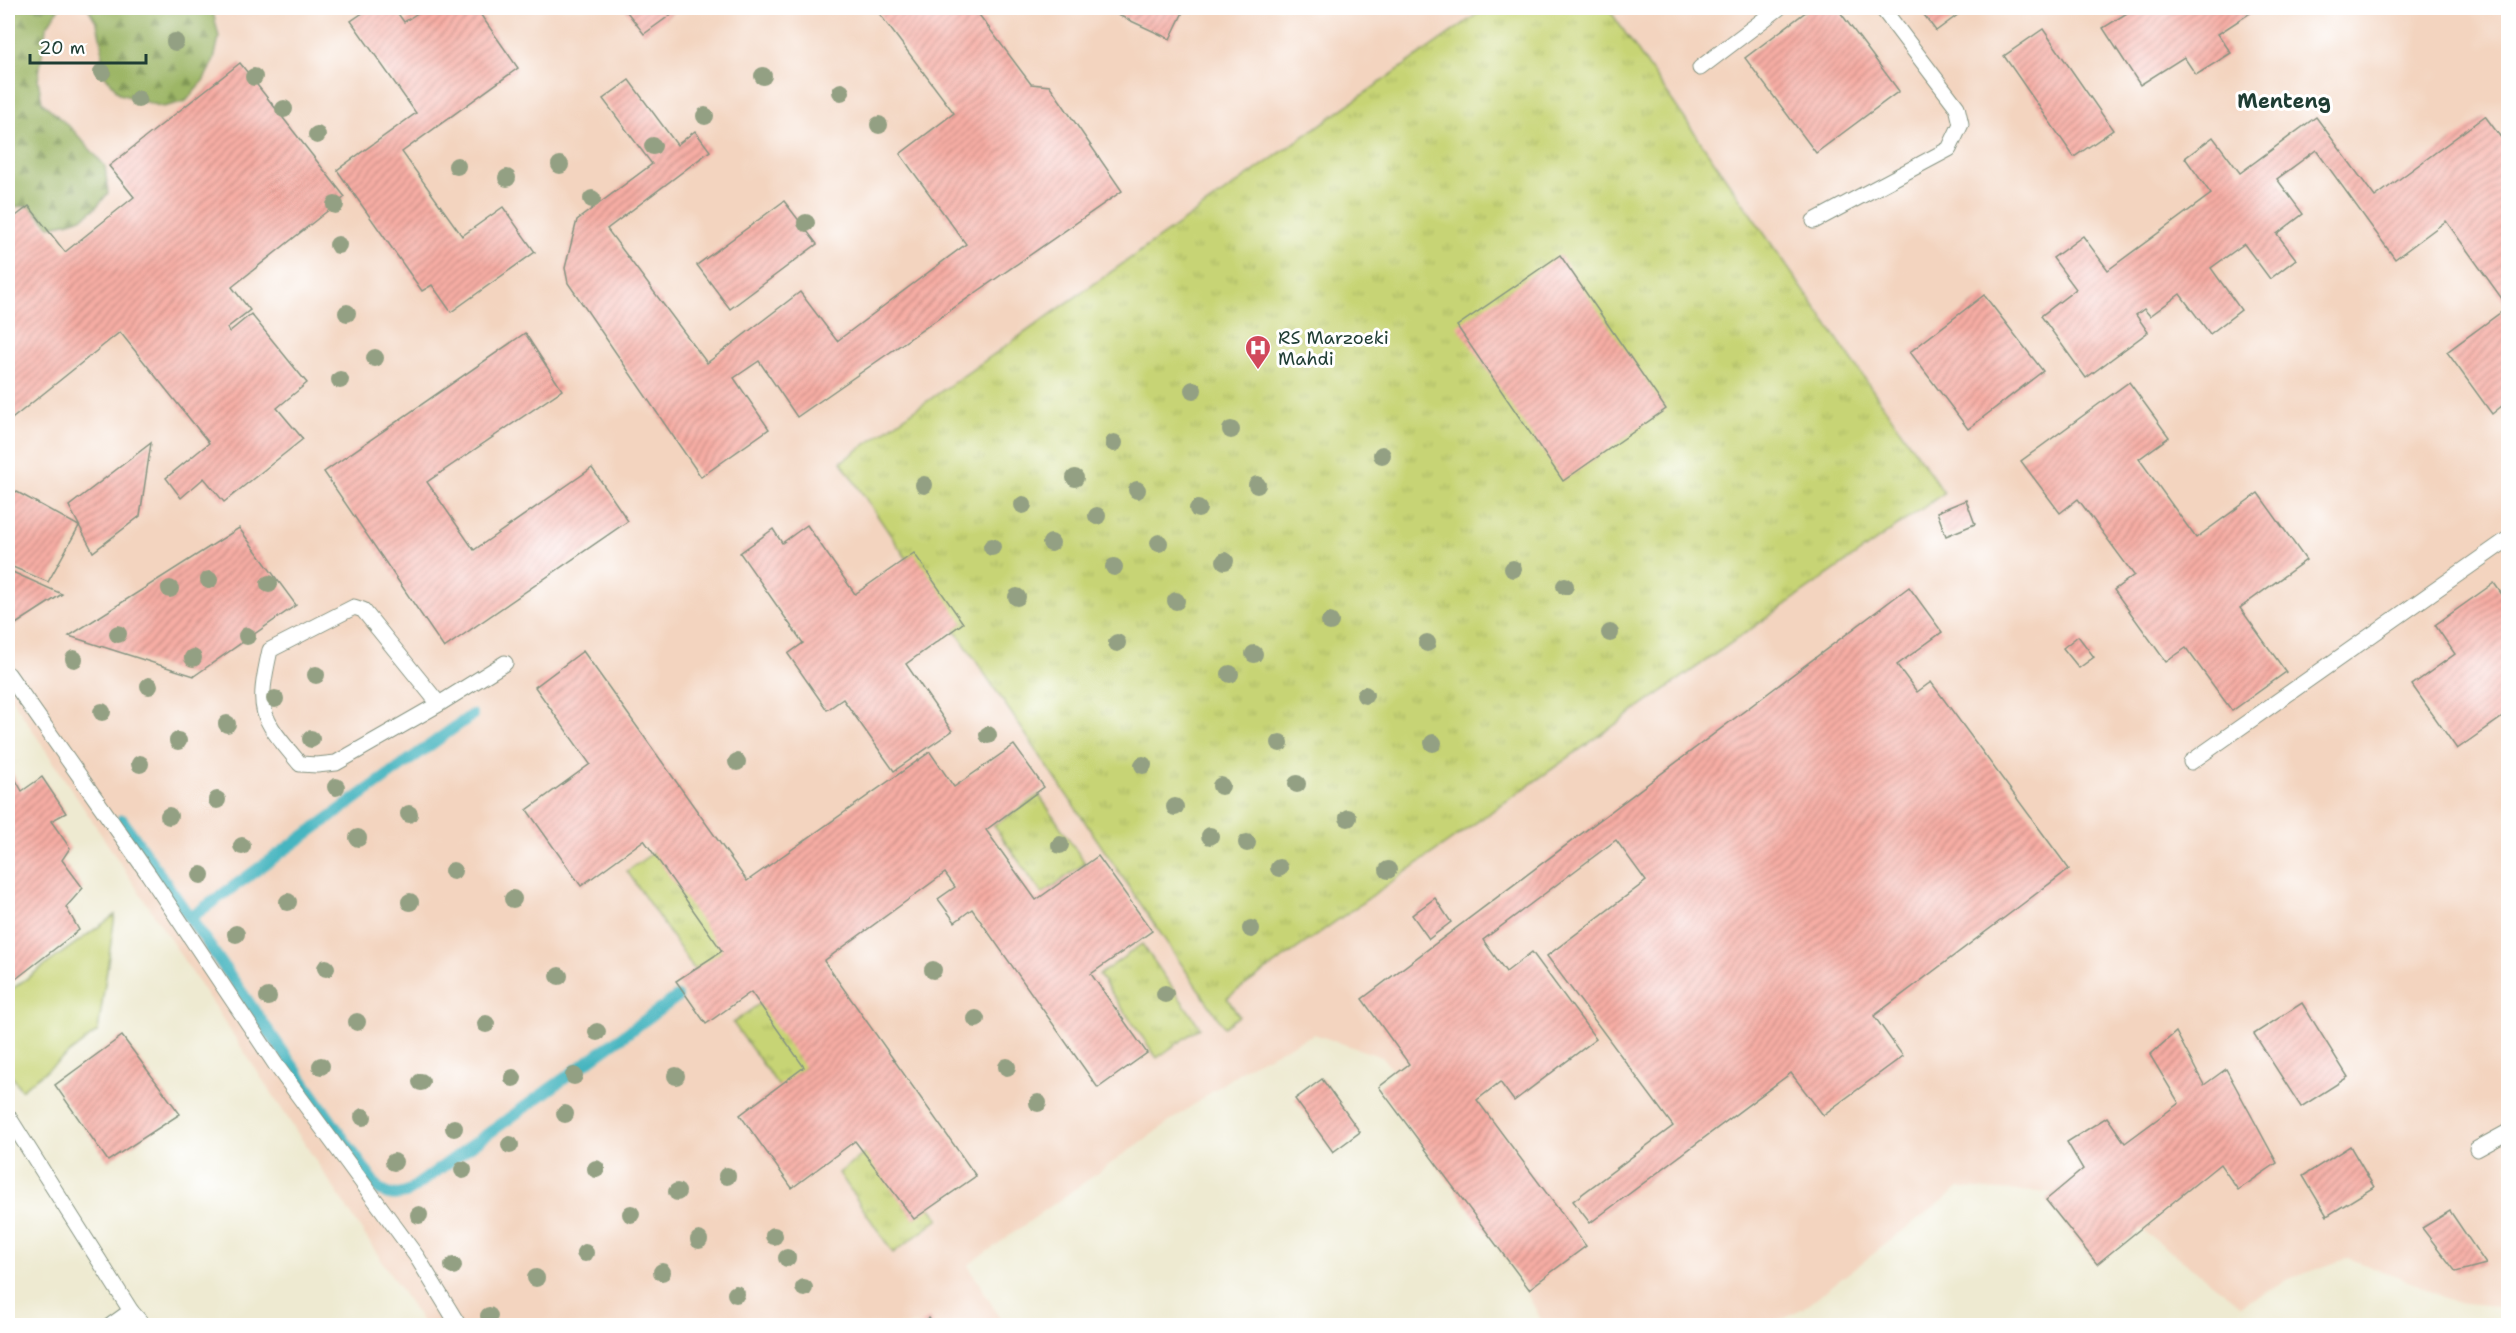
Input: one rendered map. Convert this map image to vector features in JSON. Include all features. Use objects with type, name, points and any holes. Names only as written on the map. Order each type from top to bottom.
[{"type":"lane","points":[[1700,68],[1779,8]]},
{"type":"lane","points":[[1814,221],[1949,149],[1961,124],[1957,107],[1882,8]]},
{"type":"lane","points":[[2191,762],[2508,539]]},
{"type":"lane","points":[[439,704],[363,610],[354,607],[270,650],[262,686],[262,706],[268,726],[300,764],[317,765],[336,763],[439,704],[505,663]]},
{"type":"lane","points":[[9,681],[149,875],[276,1065],[417,1257],[459,1326]]},
{"type":"lane","points":[[8,1116],[131,1311],[144,1326]]},
{"type":"lane","points":[[2477,1149],[2508,1132]]},
{"type":"lane","points":[[111,1326],[131,1311]]},
{"type":"shaded area","name":"RS Marzoeki Mahdi","points":[[62,8],[2508,8],[2508,1308],[2455,1303],[2418,1285],[2348,1258],[2289,1279],[2241,1305],[2096,1195],[1959,1188],[1803,1308],[1770,1325],[1544,1325],[1435,1125],[1382,1057],[1314,1034],[1248,1066],[968,1265],[1004,1325],[424,1325],[8,693],[8,49]]},
{"type":"green space","points":[[8,8],[59,8],[46,28],[38,80],[42,102],[73,130],[105,166],[108,193],[95,208],[77,220],[50,226],[29,206],[12,207],[8,200]]},
{"type":"green space","points":[[88,8],[212,8],[219,37],[214,60],[203,81],[186,101],[163,107],[120,94],[102,72],[102,45],[97,23]]},
{"type":"green space","points":[[1486,8],[1608,8],[1944,493],[1227,998],[1239,1016],[1224,1027],[841,462]]},
{"type":"green space","points":[[1039,795],[1085,863],[1042,894],[994,826]]},
{"type":"green space","points":[[670,841],[745,947],[700,978],[627,871]]},
{"type":"green space","points":[[115,915],[98,1031],[21,1090],[8,1070],[8,992]]},
{"type":"green space","points":[[1142,944],[1200,1027],[1157,1058],[1099,975]]},
{"type":"green space","points":[[777,991],[827,1064],[785,1095],[733,1023]]},
{"type":"green space","points":[[881,1141],[939,1219],[893,1253],[839,1173]]},
{"type":"building","points":[[370,8],[394,8],[404,22],[425,8],[476,8],[518,68],[402,152],[462,236],[503,207],[535,252],[451,312],[432,285],[422,291],[337,170],[416,113],[351,21]]},
{"type":"building","points":[[624,8],[680,8],[644,34]]},
{"type":"building","points":[[875,8],[974,8],[1031,84],[1050,86],[1122,191],[797,417],[759,361],[734,378],[769,429],[701,477],[568,283],[565,268],[577,220],[652,164],[603,99],[629,80],[677,145],[695,131],[710,151],[607,229],[707,363],[800,292],[837,341],[966,244],[900,154],[954,113]]},
{"type":"building","points":[[1103,8],[1185,8],[1170,39]]},
{"type":"building","points":[[1811,8],[1837,8],[1899,91],[1816,153],[1745,58]]},
{"type":"building","points":[[1919,8],[1967,8],[1936,31]]},
{"type":"building","points":[[2135,8],[2258,8],[2218,34],[2231,53],[2196,75],[2184,57],[2140,85],[2103,28]]},
{"type":"building","points":[[2043,29],[2113,130],[2074,157],[2004,56]]},
{"type":"building","points":[[240,63],[345,197],[232,287],[250,310],[227,328],[229,332],[251,314],[307,383],[277,408],[303,439],[224,502],[204,478],[181,498],[166,478],[209,443],[120,332],[8,422],[8,222],[29,206],[65,252],[134,197],[109,166]]},
{"type":"building","points":[[2485,116],[2508,147],[2508,174],[2504,177],[2508,184],[2508,307],[2446,221],[2395,259],[2316,150],[2277,179],[2303,214],[2277,234],[2296,259],[2270,279],[2244,244],[2211,268],[2241,310],[2210,334],[2180,294],[2150,316],[2144,309],[2136,315],[2148,332],[2086,378],[2041,316],[2076,289],[2053,258],[2083,236],[2108,270],[2211,194],[2185,158],[2213,137],[2240,173],[2316,117],[2375,197]]},
{"type":"building","points":[[784,201],[817,244],[730,309],[697,265]]},
{"type":"building","points":[[1560,255],[1666,409],[1563,481],[1457,326]]},
{"type":"building","points":[[1984,295],[2043,371],[1968,429],[1910,352]]},
{"type":"building","points":[[2508,307],[2508,401],[2492,414],[2447,352]]},
{"type":"building","points":[[525,333],[562,390],[427,482],[474,550],[592,468],[628,521],[444,648],[324,472]]},
{"type":"building","points":[[2129,382],[2169,437],[2139,459],[2196,538],[2258,493],[2306,560],[2240,608],[2286,672],[2232,711],[2186,648],[2166,662],[2114,590],[2134,575],[2078,499],[2060,513],[2021,461]]},
{"type":"building","points":[[151,443],[140,516],[93,552],[69,506]]},
{"type":"building","points":[[8,487],[79,526],[48,582],[8,565]]},
{"type":"building","points":[[1966,500],[1975,524],[1946,536],[1937,512]]},
{"type":"building","points":[[807,525],[855,594],[914,553],[963,623],[906,664],[952,731],[894,771],[843,699],[827,710],[788,654],[803,643],[740,553],[773,529],[782,543]]},
{"type":"building","points":[[239,528],[296,605],[194,676],[69,636]]},
{"type":"building","points":[[8,570],[62,594],[8,629]]},
{"type":"building","points":[[2494,583],[2508,603],[2508,713],[2457,749],[2412,685],[2455,654],[2435,625]]},
{"type":"building","points":[[1909,587],[1942,632],[1897,665],[1917,692],[1931,682],[2069,869],[1874,1016],[1903,1056],[1823,1115],[1791,1073],[1590,1223],[1573,1201],[1673,1126],[1547,956],[1646,881],[1616,840],[1483,940],[1506,972],[1532,952],[1596,1039],[1514,1101],[1500,1082],[1477,1100],[1586,1246],[1529,1289],[1379,1087],[1409,1064],[1362,999]]},
{"type":"building","points":[[2078,636],[2094,657],[2079,668],[2063,648]]},
{"type":"building","points":[[583,651],[747,881],[930,752],[954,787],[1014,745],[1044,787],[986,830],[1036,900],[1098,856],[1152,931],[1091,974],[1147,1053],[1098,1088],[972,909],[955,922],[938,899],[955,887],[945,873],[824,961],[976,1176],[914,1219],[855,1141],[792,1188],[740,1115],[804,1067],[751,992],[706,1024],[676,981],[722,951],[644,840],[581,886],[527,810],[590,764],[535,687]]},
{"type":"building","points":[[8,766],[22,791],[42,777],[66,813],[51,821],[70,848],[62,860],[83,888],[66,907],[79,930],[8,985]]},
{"type":"building","points":[[1435,898],[1451,922],[1429,939],[1412,915]]},
{"type":"building","points":[[2302,1003],[2348,1077],[2301,1107],[2254,1034]]},
{"type":"building","points":[[2176,1032],[2204,1085],[2226,1069],[2277,1163],[2238,1190],[2220,1164],[2097,1264],[2046,1200],[2083,1169],[2067,1142],[2107,1117],[2125,1143],[2179,1103],[2150,1055]]},
{"type":"building","points":[[122,1036],[180,1114],[108,1161],[55,1085]]},
{"type":"building","points":[[1322,1079],[1360,1132],[1333,1152],[1295,1099]]},
{"type":"building","points":[[2350,1146],[2374,1187],[2327,1216],[2303,1176]]},
{"type":"building","points":[[2450,1211],[2486,1264],[2456,1272],[2422,1228]]},
{"type":"building","points":[[929,1318],[934,1326],[918,1326]]},
{"type":"waterway","points":[[190,918],[472,715]]},
{"type":"waterway","points":[[122,820],[376,1186],[386,1193],[393,1195],[406,1193],[677,997]]},
{"type":"place","name":"RS Marzoeki Mahdi","points":[[1258,371]]},
{"type":"district","name":"Menteng","points":[[2284,101]]}]
